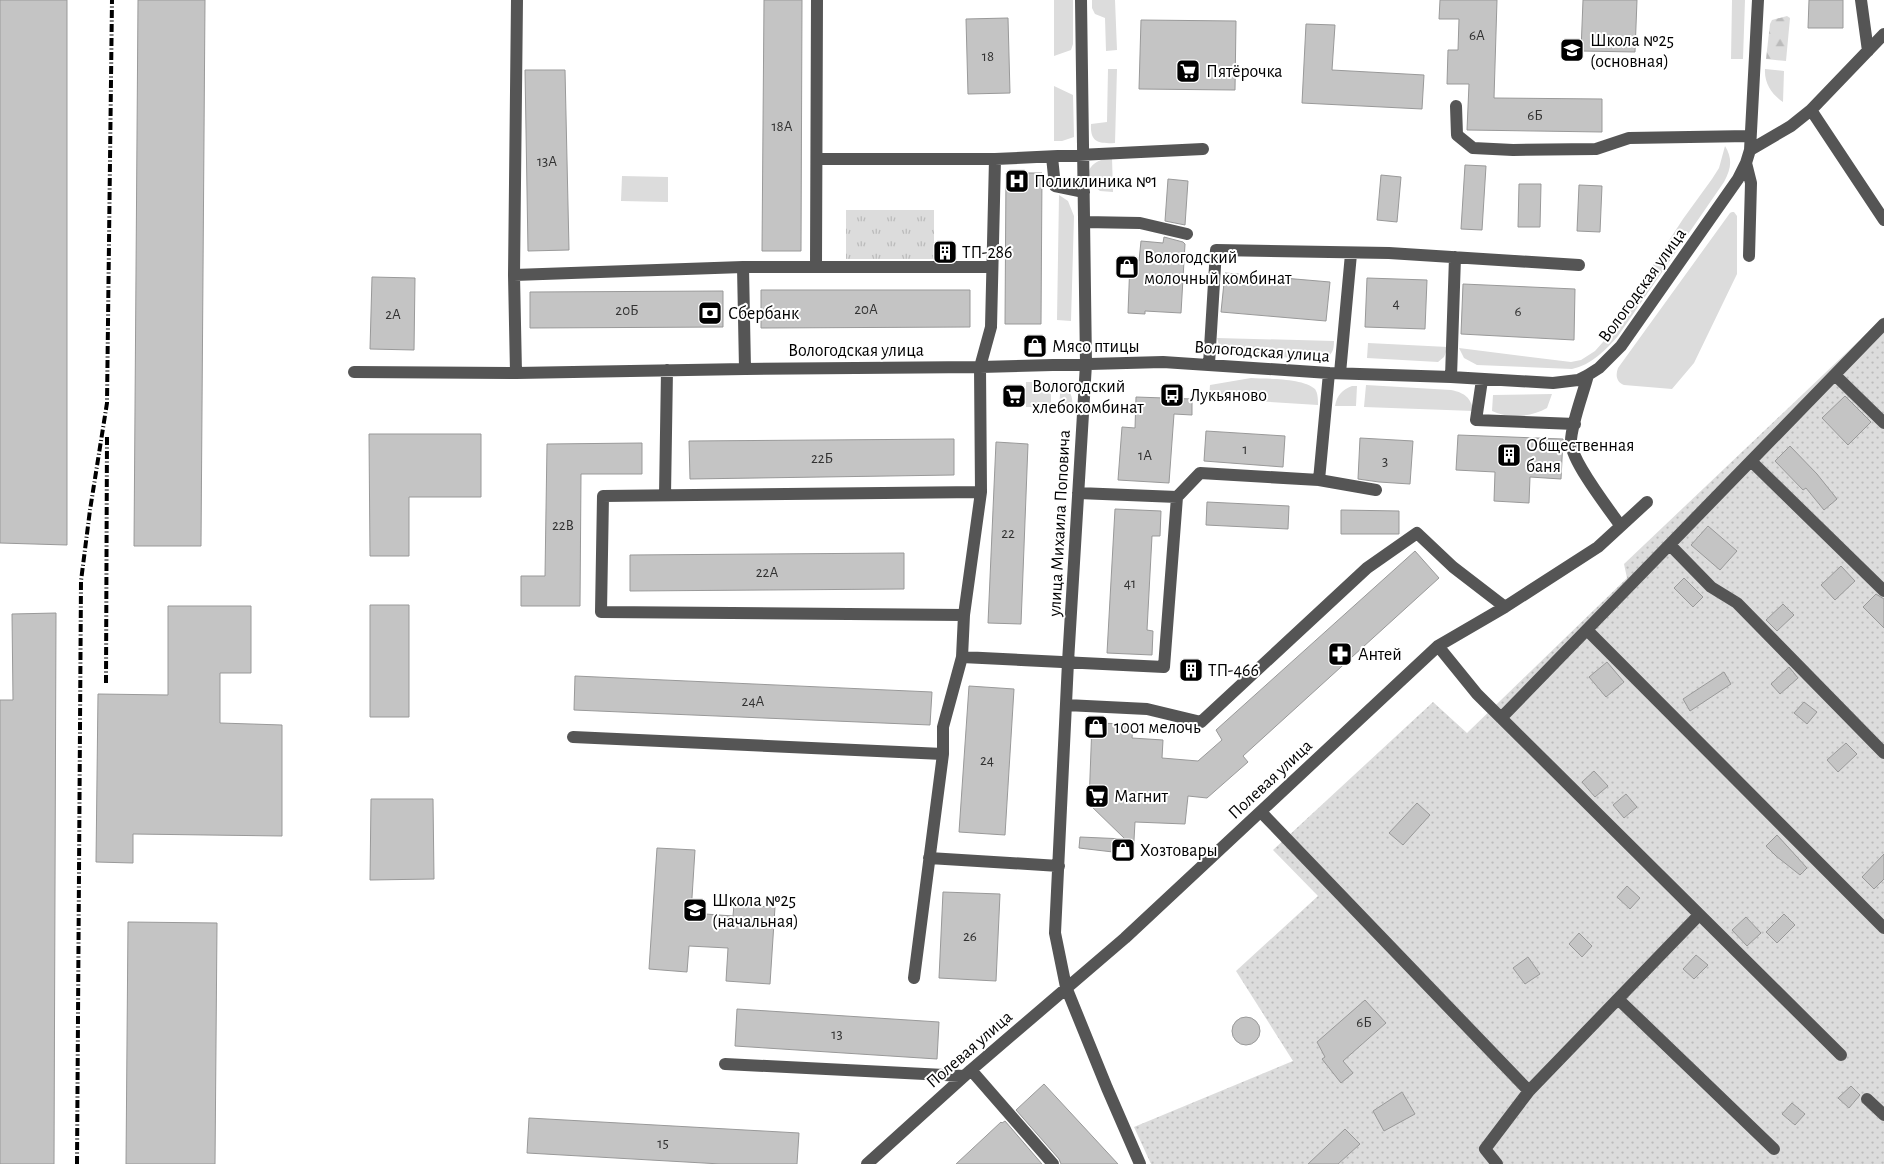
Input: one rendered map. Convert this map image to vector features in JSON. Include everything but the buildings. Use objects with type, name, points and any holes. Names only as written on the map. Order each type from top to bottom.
[{"type":"street","points":[[516,374],[514,275],[517,0]]},
{"type":"street","points":[[816,267],[817,0]]},
{"type":"street","name":"улица Михаила Поповича","points":[[1081,0],[1086,364],[1068,662],[1055,933],[1066,987],[1106,1088],[1139,1164]]},
{"type":"street","name":"Вологодская улица","points":[[354,372],[516,374],[667,370],[980,367],[1163,362],[1482,380],[1553,383],[1578,380],[1599,368],[1621,346],[1729,193],[1746,163],[1750,150],[1758,0]]},
{"type":"street","points":[[1861,0],[1868,51]]},
{"type":"street","points":[[1750,150],[1791,126],[1812,110],[1884,34]]},
{"type":"street","points":[[1456,106],[1457,135],[1473,148],[1513,150],[1596,149],[1628,138],[1750,136]]},
{"type":"street","points":[[1812,110],[1884,220]]},
{"type":"street","points":[[816,159],[1052,157],[1203,149]]},
{"type":"street","points":[[1052,157],[1055,186],[1084,192]]},
{"type":"street","points":[[914,978],[943,754],[943,727],[962,657],[964,615],[981,492],[980,367],[991,327],[995,158]]},
{"type":"street","points":[[1746,163],[1751,183],[1749,256]]},
{"type":"street","points":[[1084,222],[1140,223],[1187,234]]},
{"type":"street","points":[[1209,364],[1216,250],[1351,254],[1389,253],[1579,265]]},
{"type":"street","points":[[1320,480],[1351,254]]},
{"type":"street","points":[[1450,377],[1455,257]]},
{"type":"street","points":[[514,275],[743,267],[992,267]]},
{"type":"street","points":[[743,267],[745,369]]},
{"type":"street","points":[[1501,718],[1884,324]]},
{"type":"street","points":[[665,495],[667,370]]},
{"type":"street","points":[[1588,375],[1574,424],[1571,443],[1588,479],[1620,525]]},
{"type":"street","points":[[1834,375],[1884,424]]},
{"type":"street","points":[[1482,380],[1476,420],[1574,424]]},
{"type":"street","points":[[1751,461],[1884,591]]},
{"type":"street","points":[[962,657],[1164,667],[1177,497],[1200,473],[1320,480],[1376,490]]},
{"type":"street","points":[[964,615],[601,612],[603,496],[981,492]]},
{"type":"street","points":[[1078,493],[1177,497]]},
{"type":"street","name":"Полевая улица","points":[[867,1164],[967,1073],[1125,938],[1438,646],[1505,607],[1598,547],[1647,502]]},
{"type":"street","points":[[1066,706],[1147,709],[1201,722],[1367,568],[1417,533],[1453,567],[1505,607]]},
{"type":"street","points":[[1670,545],[1711,587],[1737,603],[1884,753]]},
{"type":"street","points":[[1587,630],[1884,928]]},
{"type":"street","points":[[1438,646],[1476,694],[1841,1056]]},
{"type":"street","points":[[573,737],[943,754]]},
{"type":"street","points":[[1261,812],[1529,1091]]},
{"type":"street","points":[[929,858],[1059,866]]},
{"type":"street","points":[[1497,1164],[1485,1149],[1529,1091],[1699,914]]},
{"type":"street","points":[[1618,999],[1774,1149]]},
{"type":"street","points":[[725,1064],[967,1073],[1053,1164]]},
{"type":"street","points":[[1867,1099],[1884,1114]]},
{"type":"green space","points":[[1054,0],[1073,0],[1073,44],[1071,50],[1054,56]]},
{"type":"green space","points":[[1092,0],[1115,0],[1117,50],[1106,51],[1105,18],[1095,14],[1092,8]]},
{"type":"green space","points":[[1732,0],[1745,0],[1743,59],[1731,59]]},
{"type":"green space","points":[[1787,16],[1790,18],[1786,61],[1766,59],[1770,24],[1772,20]]},
{"type":"green space","points":[[1108,69],[1117,69],[1115,143],[1096,141],[1091,130],[1091,124],[1107,122]]},
{"type":"green space","points":[[1765,69],[1784,71],[1783,102],[1775,96],[1770,88],[1766,79]]},
{"type":"green space","points":[[1054,86],[1073,95],[1074,137],[1062,141],[1054,141]]},
{"type":"green space","points":[[1725,146],[1730,164],[1724,182],[1618,336],[1598,356],[1586,364],[1572,369],[1477,365],[1464,358],[1459,348],[1571,362],[1581,360],[1595,351],[1603,342],[1683,219],[1719,168]]},
{"type":"green space","points":[[1112,157],[1113,192],[1100,191],[1090,179],[1090,169],[1098,161]]},
{"type":"green space","points":[[622,176],[668,177],[668,202],[621,201]]},
{"type":"green space","points":[[1059,195],[1068,201],[1074,216],[1071,321],[1057,320]]},
{"type":"green space","points":[[846,210],[934,210],[934,259],[846,259]]},
{"type":"green space","points":[[1732,212],[1737,216],[1737,274],[1694,363],[1672,389],[1622,384],[1617,378],[1618,368]]},
{"type":"green space","points":[[1884,317],[1884,1164],[1151,1164],[1134,1127],[1293,1061],[1236,971],[1318,896],[1273,850],[1433,702],[1467,733],[1627,578],[1624,564]]},
{"type":"green space","points":[[1217,338],[1334,341],[1334,344],[1329,356],[1323,359],[1231,355],[1220,349]]},
{"type":"green space","points":[[1368,343],[1448,347],[1444,357],[1438,362],[1367,358]]},
{"type":"green space","points":[[1251,378],[1285,380],[1309,385],[1316,391],[1318,405],[1209,398],[1210,385]]},
{"type":"green space","points":[[1026,382],[1051,382],[1051,407],[1026,407]]},
{"type":"green space","points":[[1061,383],[1070,393],[1072,407],[1059,407]]},
{"type":"green space","points":[[1366,385],[1451,390],[1466,396],[1471,402],[1474,411],[1364,407]]},
{"type":"green space","points":[[1352,386],[1357,386],[1356,406],[1335,406],[1340,393]]},
{"type":"green space","points":[[1552,394],[1547,408],[1527,415],[1513,416],[1492,411],[1493,395]]},
{"type":"railway","points":[[77,1164],[81,581],[107,403],[112,0]]},
{"type":"railway","points":[[106,683],[107,435]]},
{"type":"place","name":"Школа №25 (основная)","points":[[1572,50]]},
{"type":"place","name":"Пятёрочка","points":[[1188,71]]},
{"type":"place","name":"Поликлиника №1","points":[[1017,181]]},
{"type":"place","name":"ТП-286","points":[[945,252]]},
{"type":"place","name":"Вологодский молочный комбинат","points":[[1127,267]]},
{"type":"place","name":"Сбербанк","points":[[710,313]]},
{"type":"place","name":"Мясо птицы","points":[[1035,346]]},
{"type":"place","name":"Лукьяново","points":[[1172,395]]},
{"type":"place","name":"Вологодский хлебокомбинат","points":[[1014,396]]},
{"type":"place","name":"Общественная баня","points":[[1509,455]]},
{"type":"place","name":"Антей","points":[[1340,654]]},
{"type":"place","name":"ТП-466","points":[[1191,670]]},
{"type":"place","name":"1001 мелочь","points":[[1096,727]]},
{"type":"place","name":"Магнит","points":[[1097,796]]},
{"type":"place","name":"Хозтовары","points":[[1123,850]]},
{"type":"place","name":"Школа №25 (начальная)","points":[[695,910]]}]
